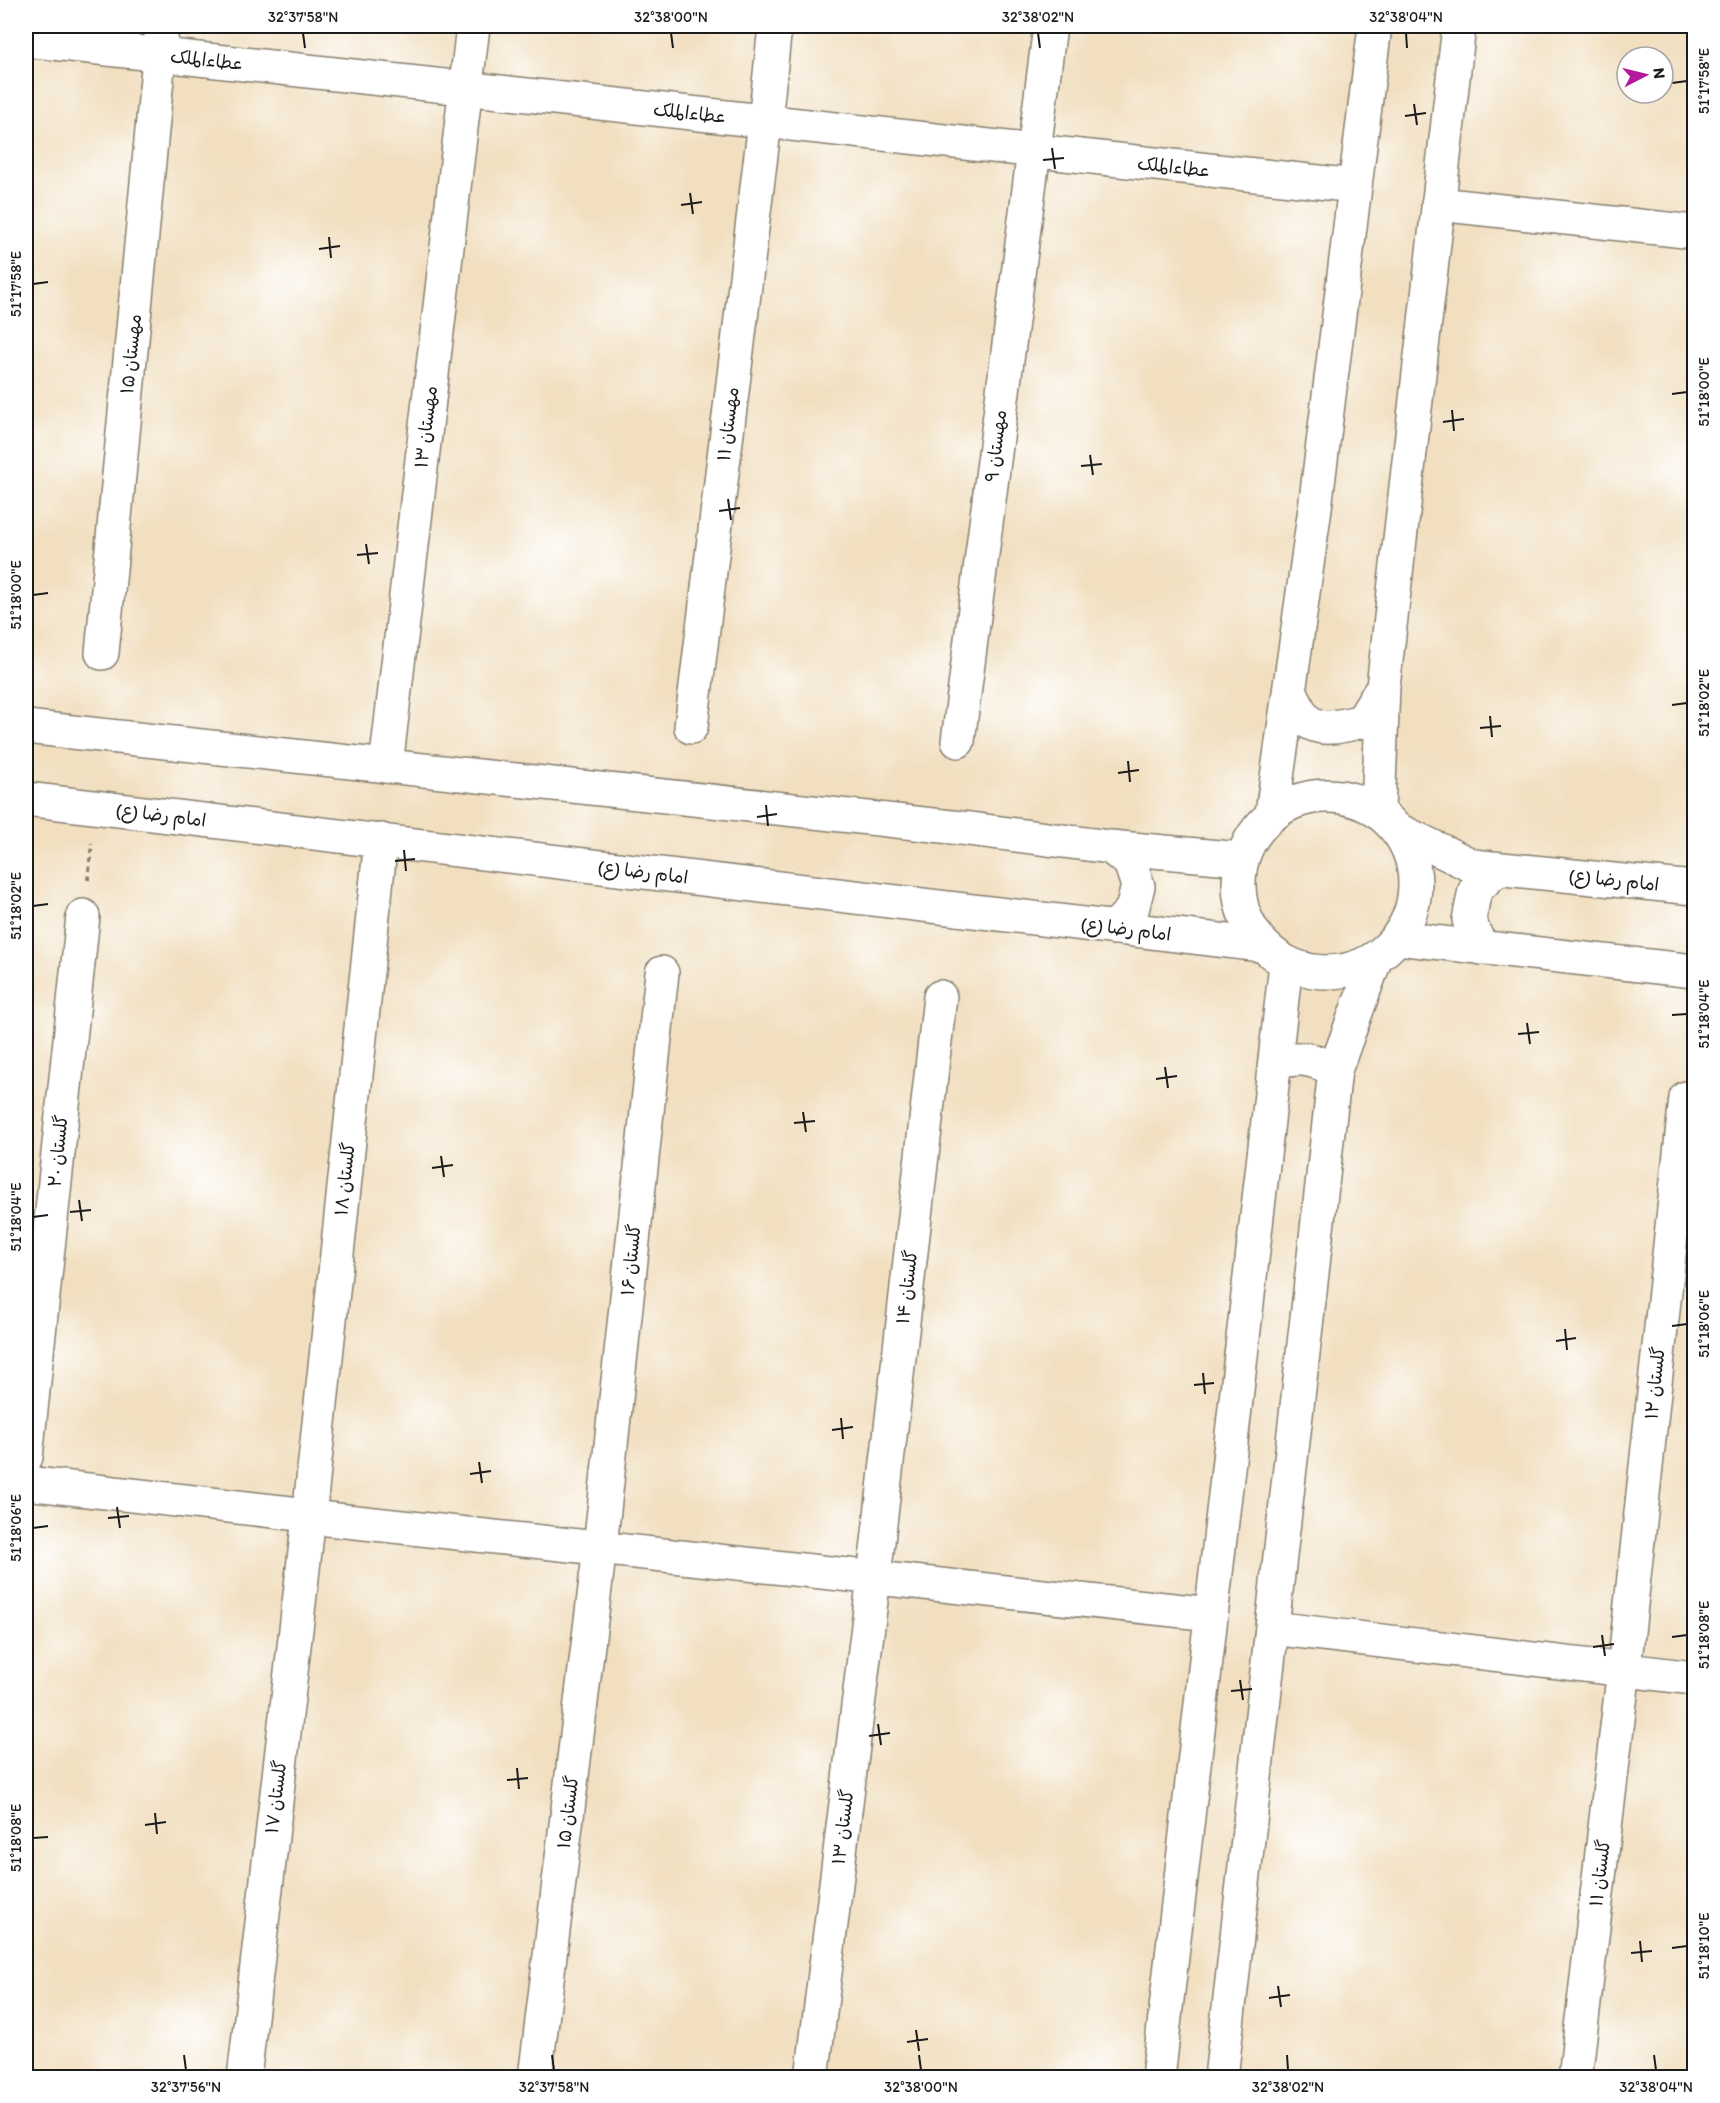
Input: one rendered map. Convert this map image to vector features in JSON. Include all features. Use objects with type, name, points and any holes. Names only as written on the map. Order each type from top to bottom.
[{"type":"street","name":"مهستان ۱۳","points":[[386,766],[473,26]]},
{"type":"street","name":"مهستان ۱۱","points":[[691,727],[775,26]]},
{"type":"street","name":"مهستان ۹","points":[[958,741],[1050,26]]},
{"type":"street","points":[[1272,813],[1316,508],[1375,26]]},
{"type":"street","points":[[1388,821],[1383,687],[1459,26]]},
{"type":"street","name":"عطاءالملک","points":[[26,40],[161,40],[465,89],[1355,186]]},
{"type":"street","name":"مهستان ۱۵","points":[[102,652],[161,40]]},
{"type":"street","points":[[1438,204],[1695,232]]},
{"type":"street","points":[[1290,689],[1304,718],[1320,727],[1342,726],[1362,721],[1383,687]]},
{"type":"street","points":[[26,727],[961,828],[1110,847],[1241,858]]},
{"type":"street","points":[[1221,2078],[1335,1070],[1386,949],[1411,911],[1416,884],[1411,855],[1388,821],[1352,798],[1325,795],[1297,800],[1272,813],[1254,833],[1241,858],[1238,889],[1245,919],[1274,954],[1316,972],[1346,971],[1386,949],[1481,948],[1695,971]]},
{"type":"street","name":"امام رضا (ع)","points":[[26,799],[1114,928],[1274,954]]},
{"type":"street","name":"امام رضا (ع)","points":[[1388,821],[1473,866],[1695,888]]},
{"type":"street","name":"گلستان ۱۸","points":[[309,1517],[381,840]]},
{"type":"street","points":[[1110,847],[1130,862],[1138,886],[1132,910],[1114,928]]},
{"type":"street","points":[[1481,948],[1468,920],[1475,890],[1497,869]]},
{"type":"street","name":"گلستان ۲۰","points":[[26,1457],[83,916]]},
{"type":"street","points":[[1158,2078],[1275,1063],[1274,954]]},
{"type":"street","name":"گلستان ۱۶","points":[[600,1546],[662,973]]},
{"type":"street","name":"گلستان ۱۴","points":[[874,1577],[940,997]]},
{"type":"street","points":[[1275,1063],[1295,1058],[1316,1060],[1335,1070]]},
{"type":"street","name":"گلستان ۱۲","points":[[1624,1669],[1686,1098]]},
{"type":"street","points":[[26,1484],[291,1513],[309,1517],[600,1546],[1210,1614]]},
{"type":"street","name":"گلستان ۱۷","points":[[243,2078],[309,1517]]},
{"type":"street","name":"گلستان ۱۵","points":[[536,2078],[600,1546]]},
{"type":"street","name":"گلستان ۱۳","points":[[812,2078],[874,1577]]},
{"type":"street","points":[[1272,1628],[1695,1678]]},
{"type":"street","name":"گلستان ۱۱","points":[[1575,2078],[1624,1669]]},
{"type":"path","points":[[83,916],[97,807]]}]
